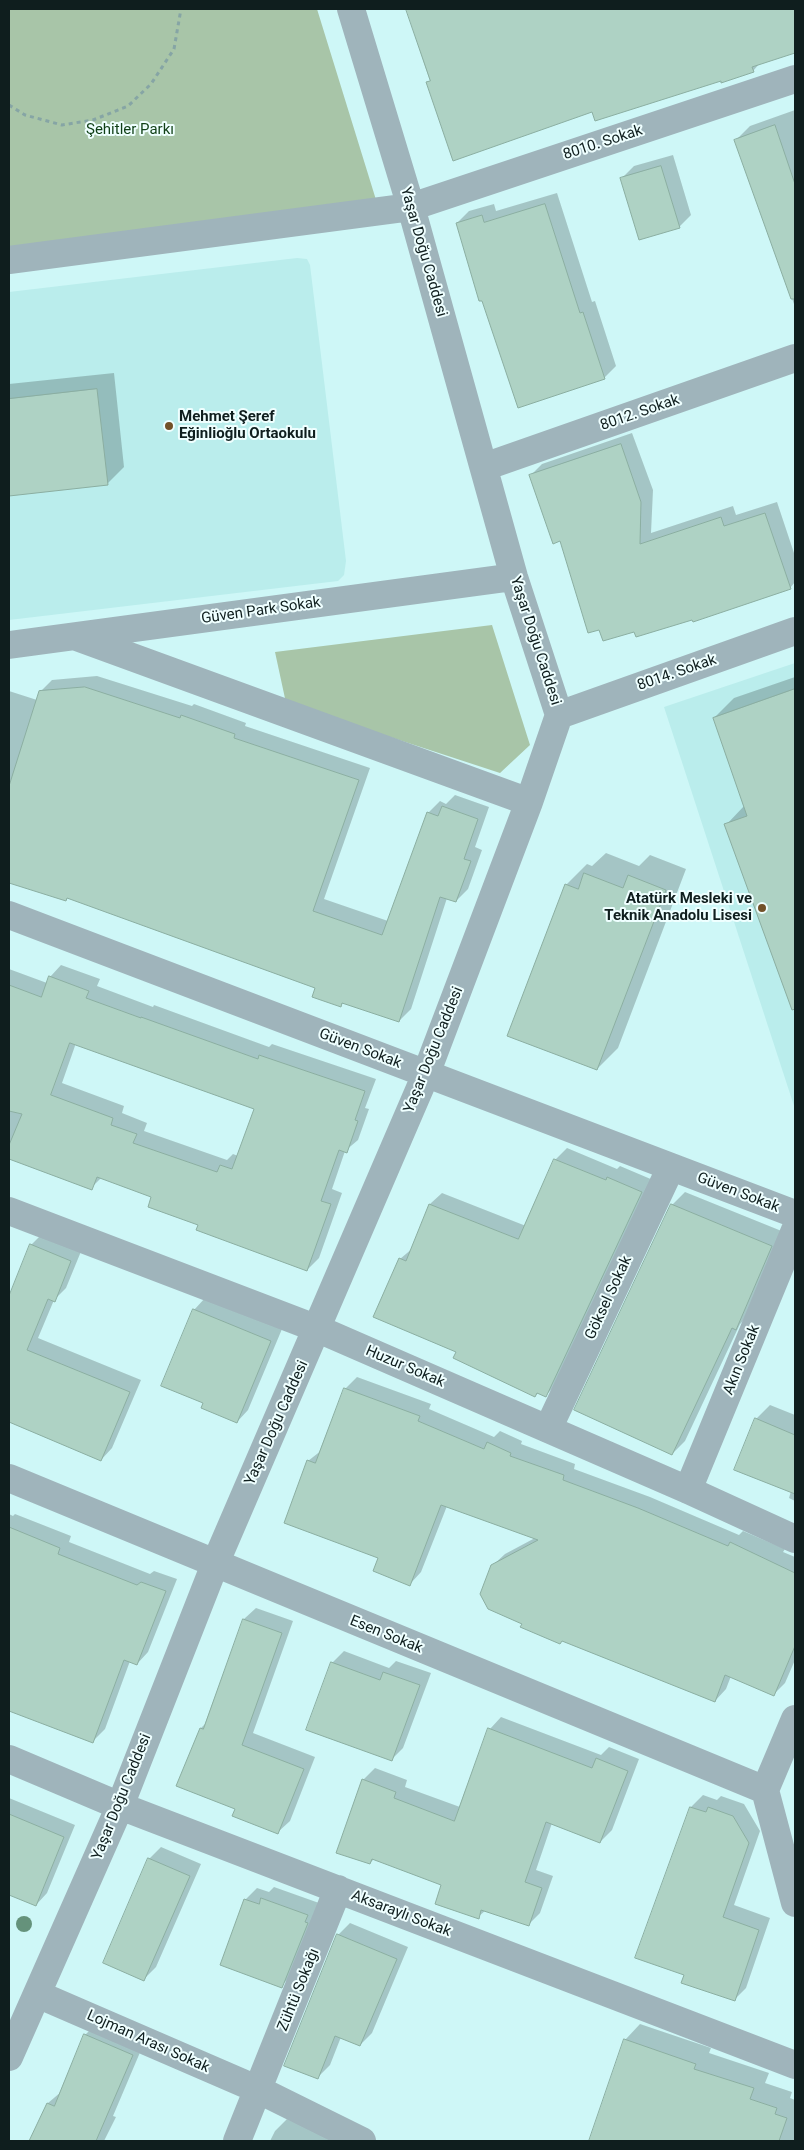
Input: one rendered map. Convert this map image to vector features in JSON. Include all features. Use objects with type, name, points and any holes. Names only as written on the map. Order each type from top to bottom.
[{"type":"street","name":"Yaşar Doğu Caddesi","points":[[9,2057],[120,1806],[215,1564],[318,1330],[426,1074],[529,802],[559,715],[514,577],[411,206],[351,9]]},
{"type":"street","name":"8010. Sokak","points":[[9,260],[411,206],[795,79]]},
{"type":"street","name":"8012. Sokak","points":[[484,467],[795,358]]},
{"type":"street","name":"Güven Park Sokak","points":[[9,645],[514,577]]},
{"type":"street","name":"8014. Sokak","points":[[559,715],[795,631]]},
{"type":"street","points":[[74,636],[529,802]]},
{"type":"street","name":"Güven Sokak","points":[[9,915],[795,1214]]},
{"type":"street","name":"Göksel Sokak","points":[[548,1429],[671,1168]]},
{"type":"street","name":"Huzur Sokak","points":[[9,1211],[318,1330],[688,1490],[795,1539]]},
{"type":"street","name":"Akın Sokak","points":[[688,1490],[795,1230]]},
{"type":"street","name":"Esen Sokak","points":[[9,1478],[765,1790]]},
{"type":"street","points":[[795,1719],[765,1790],[795,1903]]},
{"type":"street","name":"Aksaraylı Sokak","points":[[9,1759],[120,1806],[795,2065]]},
{"type":"street","name":"Zühtü Sokağı","points":[[237,2141],[338,1889]]},
{"type":"street","name":"Lojman Arası Sokak","points":[[38,1994],[259,2090],[362,2141]]},
{"type":"path","points":[[9,105],[25,115],[62,125],[94,120],[128,106],[151,84],[174,49],[181,9]]},
{"type":"shaded area","name":"Mehmet Şeref Eğinlioğlu Ortaokulu","points":[[297,258],[307,259],[310,265],[346,561],[344,575],[338,581],[9,620],[9,292]]},
{"type":"shaded area","name":"Atatürk Mesleki ve Teknik Anadolu Lisesi","points":[[795,663],[795,1109],[664,707]]},
{"type":"green space","name":"Şehitler Parkı","points":[[9,9],[317,9],[381,216],[9,270]]},
{"type":"green space","points":[[492,625],[530,745],[500,773],[286,703],[275,652]]},
{"type":"building","points":[[406,9],[795,9],[795,53],[752,67],[754,72],[721,83],[721,81],[595,121],[592,112],[453,161],[426,82],[430,81]]},
{"type":"building","points":[[775,125],[795,184],[795,299],[791,299],[734,140]]},
{"type":"building","points":[[661,166],[680,228],[639,240],[620,178]]},
{"type":"building","points":[[545,204],[580,313],[583,312],[605,379],[518,408],[482,301],[479,301],[456,223],[482,215],[484,222]]},
{"type":"building","points":[[97,389],[108,485],[9,496],[9,399]]},
{"type":"building","points":[[621,444],[641,502],[640,544],[721,517],[724,526],[765,513],[791,589],[693,622],[692,620],[636,637],[634,632],[603,641],[599,630],[588,633],[560,541],[553,544],[529,475]]},
{"type":"building","points":[[85,687],[180,718],[181,715],[235,734],[234,738],[359,780],[313,911],[382,935],[427,812],[438,816],[442,806],[478,819],[464,859],[471,861],[456,902],[440,897],[399,1022],[342,1003],[341,1007],[312,997],[315,988],[67,898],[66,901],[9,883],[9,786],[39,691]]},
{"type":"building","points":[[795,689],[795,1009],[792,1010],[724,824],[747,816],[713,718]]},
{"type":"building","points":[[584,873],[623,888],[628,875],[666,890],[597,1070],[507,1036],[565,884],[578,889]]},
{"type":"building","points":[[49,976],[89,991],[86,998],[258,1059],[259,1055],[365,1091],[355,1120],[358,1121],[347,1153],[339,1150],[321,1201],[331,1204],[307,1271],[196,1230],[198,1225],[148,1207],[151,1197],[97,1177],[92,1190],[9,1159],[9,1145],[22,1114],[9,1111],[9,985],[41,997]],"holes":[[[70,1043],[254,1109],[232,1169],[220,1165],[217,1172],[133,1143],[137,1134],[111,1125],[113,1118],[51,1095]]]},
{"type":"building","points":[[554,1159],[606,1180],[607,1177],[642,1192],[546,1397],[537,1393],[535,1397],[453,1358],[456,1352],[373,1317],[399,1258],[406,1261],[429,1204],[518,1239]]},
{"type":"building","points":[[671,1204],[772,1246],[736,1330],[732,1328],[672,1455],[574,1410]]},
{"type":"building","points":[[30,1244],[71,1261],[55,1302],[48,1299],[27,1350],[130,1392],[101,1461],[9,1422],[9,1296]]},
{"type":"building","points":[[193,1309],[271,1341],[237,1423],[201,1408],[203,1403],[161,1386]]},
{"type":"building","points":[[344,1388],[420,1416],[418,1421],[484,1449],[487,1442],[511,1453],[510,1456],[564,1475],[563,1480],[638,1508],[728,1546],[730,1542],[795,1573],[795,1646],[774,1696],[725,1675],[715,1702],[562,1641],[560,1644],[520,1627],[522,1624],[488,1609],[480,1594],[491,1565],[538,1540],[441,1505],[410,1586],[373,1571],[378,1558],[284,1523],[307,1460],[315,1463]]},
{"type":"building","points":[[755,1418],[795,1435],[795,1494],[734,1470]]},
{"type":"building","points":[[9,1527],[60,1548],[58,1554],[137,1585],[141,1582],[166,1591],[137,1665],[124,1660],[93,1743],[9,1711]]},
{"type":"building","points":[[243,1619],[282,1633],[242,1745],[304,1769],[278,1834],[232,1816],[235,1809],[176,1786],[200,1728],[203,1729]]},
{"type":"building","points":[[331,1662],[380,1680],[383,1672],[420,1685],[392,1761],[306,1730]]},
{"type":"building","points":[[488,1728],[592,1768],[596,1758],[628,1771],[600,1843],[546,1822],[525,1882],[542,1888],[529,1926],[481,1910],[479,1919],[435,1904],[441,1885],[372,1859],[370,1864],[336,1853],[362,1779],[396,1792],[394,1798],[454,1821]]},
{"type":"building","points":[[690,1807],[706,1812],[708,1807],[733,1816],[749,1843],[723,1917],[759,1930],[735,2001],[681,1983],[684,1975],[635,1958]]},
{"type":"building","points":[[9,1814],[64,1837],[36,1906],[9,1895]]},
{"type":"building","points":[[148,1858],[190,1876],[144,1981],[103,1963]]},
{"type":"building","points":[[261,1898],[308,1915],[305,1922],[308,1923],[282,1988],[220,1965],[244,1899],[259,1904]]},
{"type":"building","points":[[337,1934],[397,1959],[360,2046],[335,2036],[318,2079],[284,2066]]},
{"type":"building","points":[[84,2034],[133,2055],[96,2141],[29,2141],[47,2103],[54,2106]]},
{"type":"building","points":[[624,2039],[696,2064],[694,2069],[754,2088],[750,2099],[777,2108],[775,2114],[787,2118],[779,2141],[589,2141]]},
{"type":"place","name":"Mehmet Şeref Eğinlioğlu Ortaokulu","points":[[169,426]]},
{"type":"place","name":"Atatürk Mesleki ve Teknik Anadolu Lisesi","points":[[762,908]]}]
